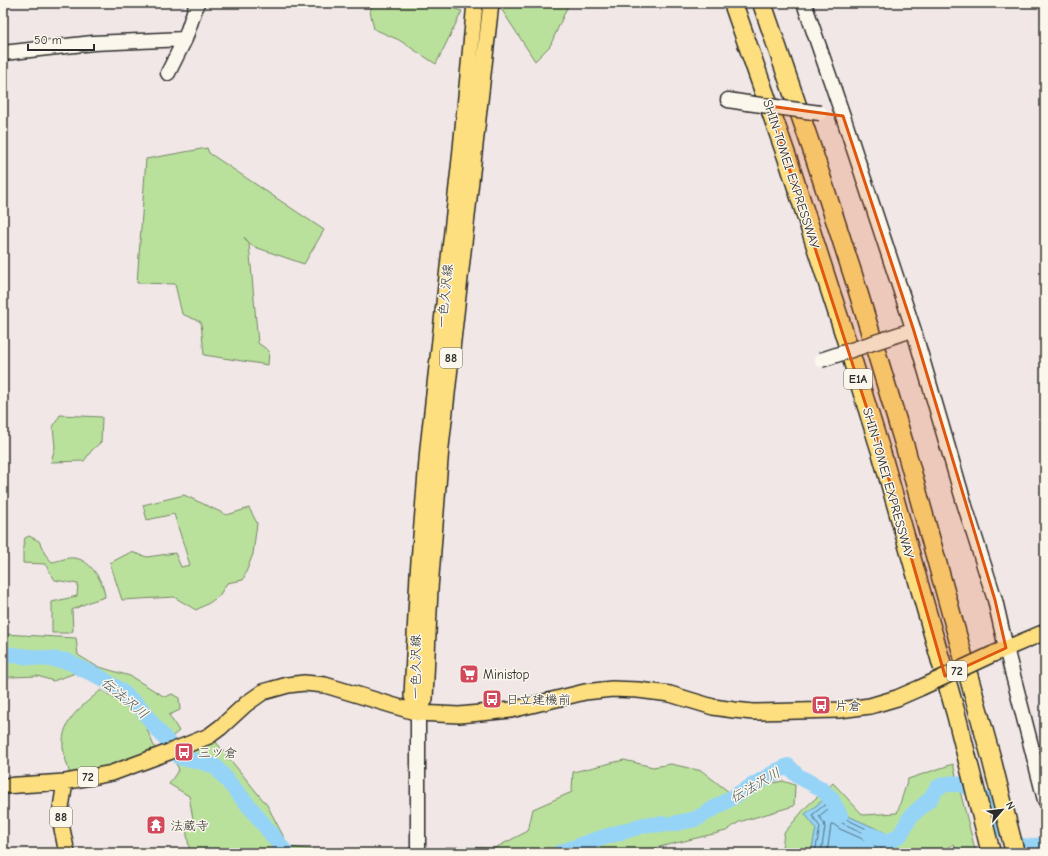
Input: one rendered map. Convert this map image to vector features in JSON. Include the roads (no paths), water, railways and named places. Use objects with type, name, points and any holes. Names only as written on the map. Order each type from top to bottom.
[{"type":"highway","name":"SHIN-TOMEI EXPRESSWAY","points":[[734,3],[789,163],[884,463],[956,714],[991,853]]},
{"type":"highway","name":"SHIN-TOMEI EXPRESSWAY","points":[[762,3],[814,155],[899,425],[1015,853]]},
{"type":"main road","name":"一色久沢線","points":[[418,713],[412,696],[418,574],[427,456],[460,159],[475,3]]},
{"type":"main road","name":"一色久沢線","points":[[418,713],[425,699],[431,581],[441,447],[491,3]]},
{"type":"main road","name":"72","points":[[3,786],[65,782],[112,772],[176,750],[209,736],[246,704],[263,692],[288,685],[304,683],[325,686],[418,713],[459,715],[510,710],[584,692],[612,689],[638,690],[670,694],[713,707],[734,710],[774,712],[839,710],[870,706],[896,698],[1045,632]]},
{"type":"main road","name":"88","points":[[65,782],[61,808],[67,853]]},
{"type":"street","points":[[168,73],[185,39],[197,3]]},
{"type":"street","points":[[804,3],[843,116],[995,600],[1000,651],[1045,800]]},
{"type":"street","points":[[3,53],[93,43],[185,39]]},
{"type":"street","points":[[728,100],[843,116]]},
{"type":"street","points":[[818,362],[910,330]]},
{"type":"street","points":[[418,713],[418,853]]},
{"type":"water","points":[[834,792],[846,815],[886,833],[890,841],[891,853],[811,853],[816,828],[805,814]]},
{"type":"waterway","name":"伝法沢川","points":[[3,654],[67,661],[98,676],[120,690],[142,709],[181,758],[215,766],[286,853]]},
{"type":"waterway","name":"伝法沢川","points":[[559,853],[644,825],[672,824],[696,819],[788,766],[798,776],[820,788],[831,798],[840,815]]},
{"type":"waterway","name":"伝法沢川","points":[[870,835],[889,842],[900,835],[911,816],[930,799],[937,788],[952,783],[963,785],[975,791],[983,798],[993,816],[1005,832],[1019,845],[1026,847],[1044,845]]},
{"type":"place","name":"Ministop","points":[[469,674]]},
{"type":"place","name":"日立建機前","points":[[492,699]]},
{"type":"place","name":"片倉","points":[[821,705]]},
{"type":"place","name":"三ツ倉","points":[[184,752]]},
{"type":"place","name":"法蔵寺","points":[[156,825]]}]
